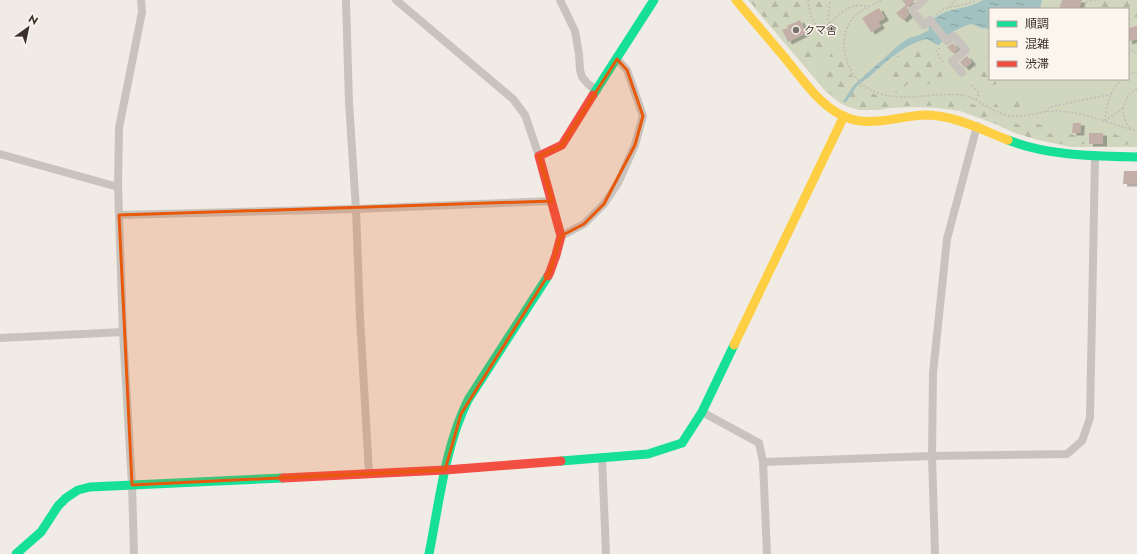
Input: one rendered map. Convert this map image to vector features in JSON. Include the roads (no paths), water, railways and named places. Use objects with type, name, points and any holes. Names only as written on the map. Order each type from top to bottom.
[{"type":"street","points":[[134,554],[132,485],[123,332],[118,186],[119,128],[142,12],[141,0]]},
{"type":"street","points":[[346,0],[349,103],[356,209],[360,318],[369,473]]},
{"type":"street","points":[[396,0],[513,99],[525,115],[539,156],[561,236],[550,272],[468,400],[461,414],[447,461],[429,554]]},
{"type":"street","points":[[560,0],[575,31],[582,77],[597,91]]},
{"type":"street","points":[[539,156],[562,145],[654,0]]},
{"type":"street","points":[[736,0],[819,99],[844,116],[855,120],[868,121],[931,115],[958,120],[977,126],[999,136],[1031,147],[1066,154],[1137,156]]},
{"type":"street","points":[[924,0],[912,10],[924,25],[930,20],[948,41],[954,36],[966,50],[952,61],[962,73]]},
{"type":"street","points":[[561,236],[584,224],[604,204],[618,183],[635,145],[644,116],[627,70],[617,59]]},
{"type":"street","points":[[16,554],[41,532],[58,506],[66,498],[78,490],[90,487],[445,470],[648,454],[682,443],[702,412],[844,116]]},
{"type":"street","points":[[935,554],[932,456],[933,373],[947,239],[977,126]]},
{"type":"street","points":[[0,154],[118,186]]},
{"type":"street","points":[[763,462],[932,456],[1067,454],[1082,441],[1090,418],[1095,156]]},
{"type":"street","points":[[119,215],[356,209],[552,201]]},
{"type":"street","points":[[0,338],[123,332]]},
{"type":"street","points":[[702,412],[759,443],[763,462],[767,554]]},
{"type":"street","points":[[602,457],[606,554]]},
{"type":"water","points":[[984,0],[1042,0],[1040,8],[989,8],[989,29],[981,28],[972,24],[950,33],[939,45],[927,39],[919,41],[895,55],[867,79],[864,76],[900,44],[909,38],[920,35],[929,30],[928,25],[932,20],[941,14],[970,6]]},
{"type":"waterway","points":[[845,101],[855,86],[868,75]]},
{"type":"place","name":"クマ舎","points":[[796,30]]}]
